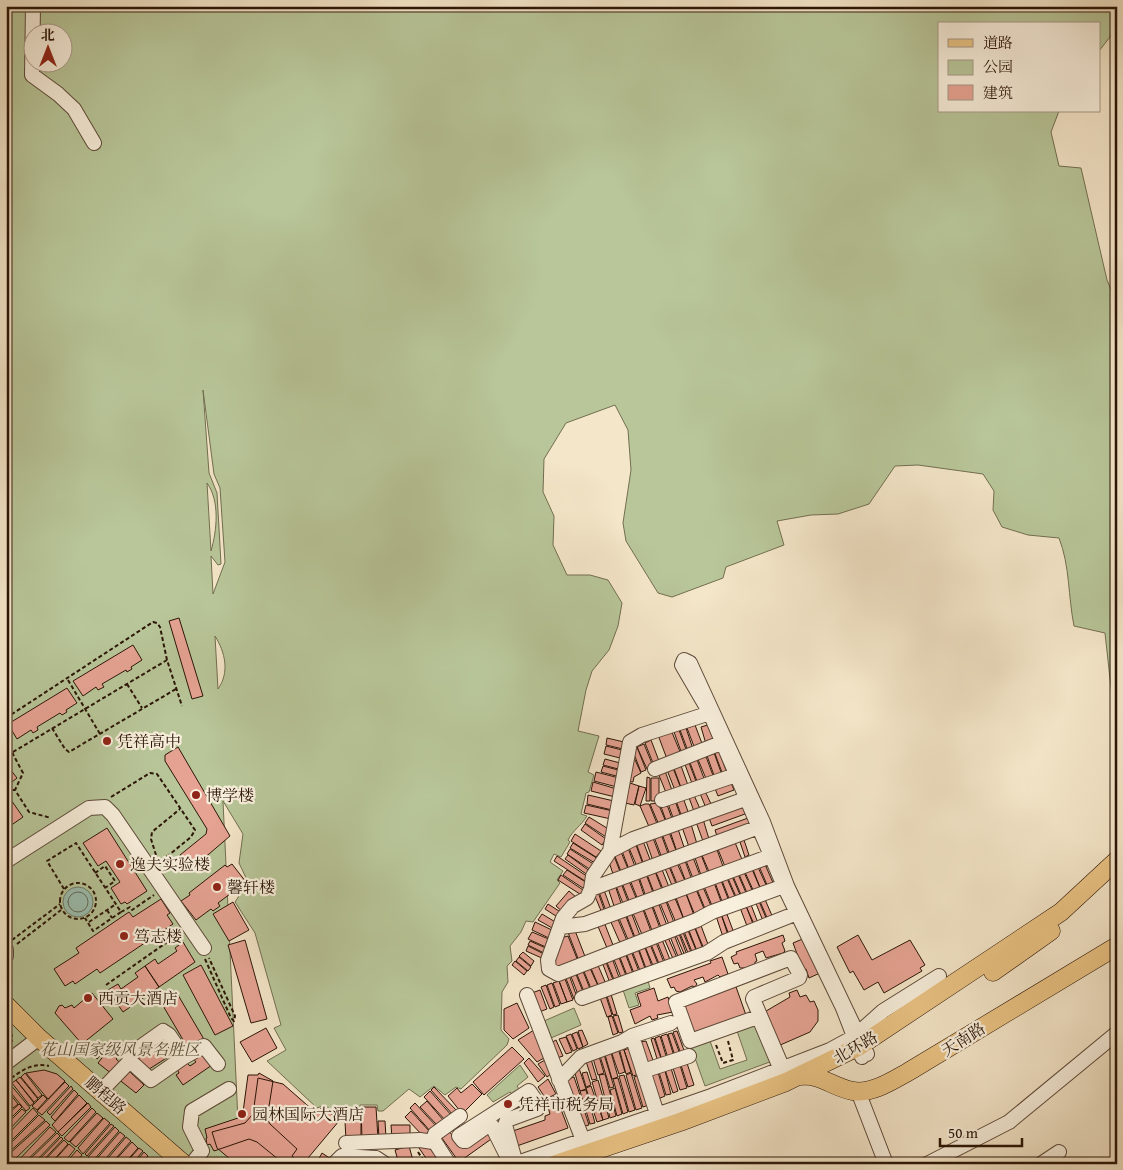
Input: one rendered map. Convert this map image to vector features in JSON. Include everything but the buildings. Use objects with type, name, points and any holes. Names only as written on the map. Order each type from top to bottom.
[{"type":"main road","name":"北环路","points":[[561,1163],[633,1130],[717,1100],[802,1080],[821,1078],[861,1045],[1061,912],[1117,860]]},
{"type":"main road","name":"北环路","points":[[585,1152],[695,1126],[802,1080],[1030,948],[1117,876]]},
{"type":"main road","name":"天南路","points":[[821,1078],[854,1091],[881,1086],[908,1072],[1117,946]]},
{"type":"main road","name":"天南路","points":[[802,1080],[843,1098],[861,1099],[883,1092],[911,1079],[1117,955]]},
{"type":"main road","name":"鹏程路","points":[[6,1006],[36,1039],[174,1164]]},
{"type":"main road","name":"鹏程路","points":[[6,1015],[101,1091],[184,1164]]},
{"type":"street","points":[[33,6],[32,75],[58,94],[74,109],[94,143]]},
{"type":"street","points":[[684,660],[690,663],[711,706],[763,822],[788,886],[861,1045],[784,886],[748,798],[721,743],[710,713],[682,665],[684,660]]},
{"type":"street","points":[[710,713],[642,735],[630,742],[610,851],[593,876],[592,889],[587,898],[573,906],[565,915],[548,960],[549,969],[556,974],[784,886]]},
{"type":"street","points":[[655,770],[721,743]]},
{"type":"street","points":[[662,800],[736,775]]},
{"type":"street","points":[[610,851],[633,840],[748,798]]},
{"type":"street","points":[[6,861],[57,827],[94,807],[109,810],[202,950]]},
{"type":"street","points":[[6,870],[60,835],[101,813],[110,817],[185,929],[202,950]]},
{"type":"street","points":[[592,889],[759,827]]},
{"type":"street","points":[[560,927],[585,924],[771,856]]},
{"type":"street","points":[[582,998],[707,953],[724,942],[797,913]]},
{"type":"street","points":[[791,958],[800,975],[799,978],[753,999],[782,1069],[759,1018],[692,1041],[689,1040],[676,1002],[791,958]]},
{"type":"street","points":[[764,967],[773,989]]},
{"type":"street","points":[[717,1100],[782,1069],[830,1050],[861,1045],[883,1011],[939,976]]},
{"type":"street","points":[[514,1164],[585,1152],[527,995]]},
{"type":"street","points":[[558,1080],[581,1057],[670,1023]]},
{"type":"street","points":[[184,1057],[169,1035],[163,1032],[129,1056],[130,1061],[152,1080],[184,1057],[204,1046],[218,1064]]},
{"type":"street","points":[[927,1164],[1009,1122],[1117,1033]]},
{"type":"street","points":[[632,1036],[659,1121]]},
{"type":"street","points":[[6,1064],[36,1039]]},
{"type":"street","points":[[643,1071],[689,1056]]},
{"type":"street","points":[[101,1091],[130,1061]]},
{"type":"street","points":[[192,1164],[202,1151],[190,1127],[192,1111],[229,1089]]},
{"type":"street","points":[[529,1091],[536,1101],[537,1109],[507,1120],[504,1125],[514,1164],[492,1126],[488,1126],[466,1141],[462,1141],[459,1136],[529,1091]]},
{"type":"street","points":[[861,1099],[886,1164]]},
{"type":"street","points":[[433,1142],[435,1134],[460,1116]]},
{"type":"street","points":[[346,1143],[420,1140],[433,1142],[448,1164]]},
{"type":"street","points":[[1041,1164],[1059,1152]]},
{"type":"street","points":[[334,1164],[342,1156],[363,1161],[376,1158],[385,1164]]},
{"type":"path","points":[[6,718],[153,622],[157,623],[160,627],[167,660],[182,706]]},
{"type":"path","points":[[13,752],[167,660]]},
{"type":"path","points":[[68,679],[100,734]]},
{"type":"path","points":[[127,684],[142,708]]},
{"type":"path","points":[[52,728],[65,750],[69,752],[176,689]]},
{"type":"path","points":[[6,742],[23,773],[15,790]]},
{"type":"path","points":[[94,807],[153,772],[157,774],[195,830],[194,833],[148,869]]},
{"type":"path","points":[[6,790],[15,790]]},
{"type":"path","points":[[15,790],[29,812],[50,816],[57,827]]},
{"type":"path","points":[[148,869],[155,858],[152,832],[180,809]]},
{"type":"path","points":[[121,912],[76,843],[47,860],[64,889],[60,904],[62,910],[69,917],[85,918],[93,931],[130,906],[132,910],[160,892]]},
{"type":"path","points":[[95,873],[105,866],[115,881],[105,888]]},
{"type":"path","points":[[64,889],[79,883],[92,891],[96,906],[85,918]]},
{"type":"path","points":[[7,950],[60,904]]},
{"type":"path","points":[[88,922],[116,904]]},
{"type":"path","points":[[7,950],[62,910]]},
{"type":"path","points":[[107,910],[112,918]]},
{"type":"path","points":[[106,985],[185,929]]},
{"type":"path","points":[[202,950],[235,1016],[234,1021],[230,1018],[202,950]]},
{"type":"path","points":[[6,1029],[13,1038],[13,1041],[6,1047]]},
{"type":"path","points":[[718,1031],[733,1060],[722,1062],[718,1031]]},
{"type":"path","points":[[6,1082],[26,1068],[40,1065],[51,1067]]},
{"type":"path","points":[[6,1159],[11,1164]]},
{"type":"green space","name":"花山国家级风景名胜区","points":[[6,6],[1117,6],[1117,28],[1100,50],[1100,22],[938,22],[938,112],[1059,112],[1051,132],[1059,166],[1081,168],[1107,280],[1117,304],[1117,709],[1113,706],[1105,633],[1074,626],[1067,570],[1059,538],[1028,535],[1002,527],[993,510],[994,491],[983,474],[918,465],[895,466],[869,504],[838,514],[811,515],[777,521],[784,545],[726,567],[723,578],[672,597],[658,593],[626,541],[623,523],[631,470],[628,430],[615,405],[566,423],[544,459],[543,492],[554,516],[553,545],[567,575],[590,575],[608,580],[622,603],[618,626],[609,650],[592,671],[586,690],[578,731],[599,736],[588,772],[594,775],[589,792],[586,793],[581,814],[587,816],[568,840],[570,842],[561,857],[554,854],[550,862],[563,871],[557,880],[560,883],[533,922],[526,921],[521,932],[510,946],[512,961],[507,966],[508,982],[502,992],[501,1030],[509,1039],[507,1045],[461,1089],[456,1087],[445,1095],[434,1086],[420,1097],[409,1089],[383,1111],[378,1111],[377,1105],[360,1105],[357,1118],[342,1120],[325,1105],[317,1108],[267,1061],[286,1050],[274,1028],[281,1025],[255,933],[235,902],[248,882],[239,863],[243,834],[223,801],[240,1164],[6,1164]],"holes":[[[203,390],[214,474],[220,488],[225,562],[213,594],[211,556],[218,565],[221,564],[217,493],[209,473]],[[207,483],[216,507],[215,534],[211,551]],[[215,636],[224,655],[225,669],[218,689]]]},
{"type":"green space","points":[[648,981],[650,988],[635,993],[639,1005],[629,1008],[623,990]]},
{"type":"green space","points":[[574,1008],[581,1025],[551,1038],[544,1021]]},
{"type":"green space","points":[[758,1020],[775,1060],[705,1086],[690,1044],[709,1038],[720,1069],[747,1060],[736,1028]]},
{"type":"green space","points":[[520,1065],[528,1077],[517,1086],[521,1092],[514,1096],[510,1092],[493,1102],[487,1095]]},
{"type":"water","points":[[78,887],[89,891],[93,902],[89,913],[78,917],[67,913],[63,902],[67,891]]},
{"type":"place","name":"凭祥高中","points":[[107,741]]},
{"type":"place","name":"博学楼","points":[[196,795]]},
{"type":"place","name":"逸夫实验楼","points":[[120,864]]},
{"type":"place","name":"馨轩楼","points":[[217,887]]},
{"type":"place","name":"笃志楼","points":[[124,936]]},
{"type":"place","name":"西贡大酒店","points":[[88,998]]},
{"type":"place","name":"凭祥市税务局","points":[[508,1104]]},
{"type":"place","name":"园林国际大酒店","points":[[242,1114]]}]
